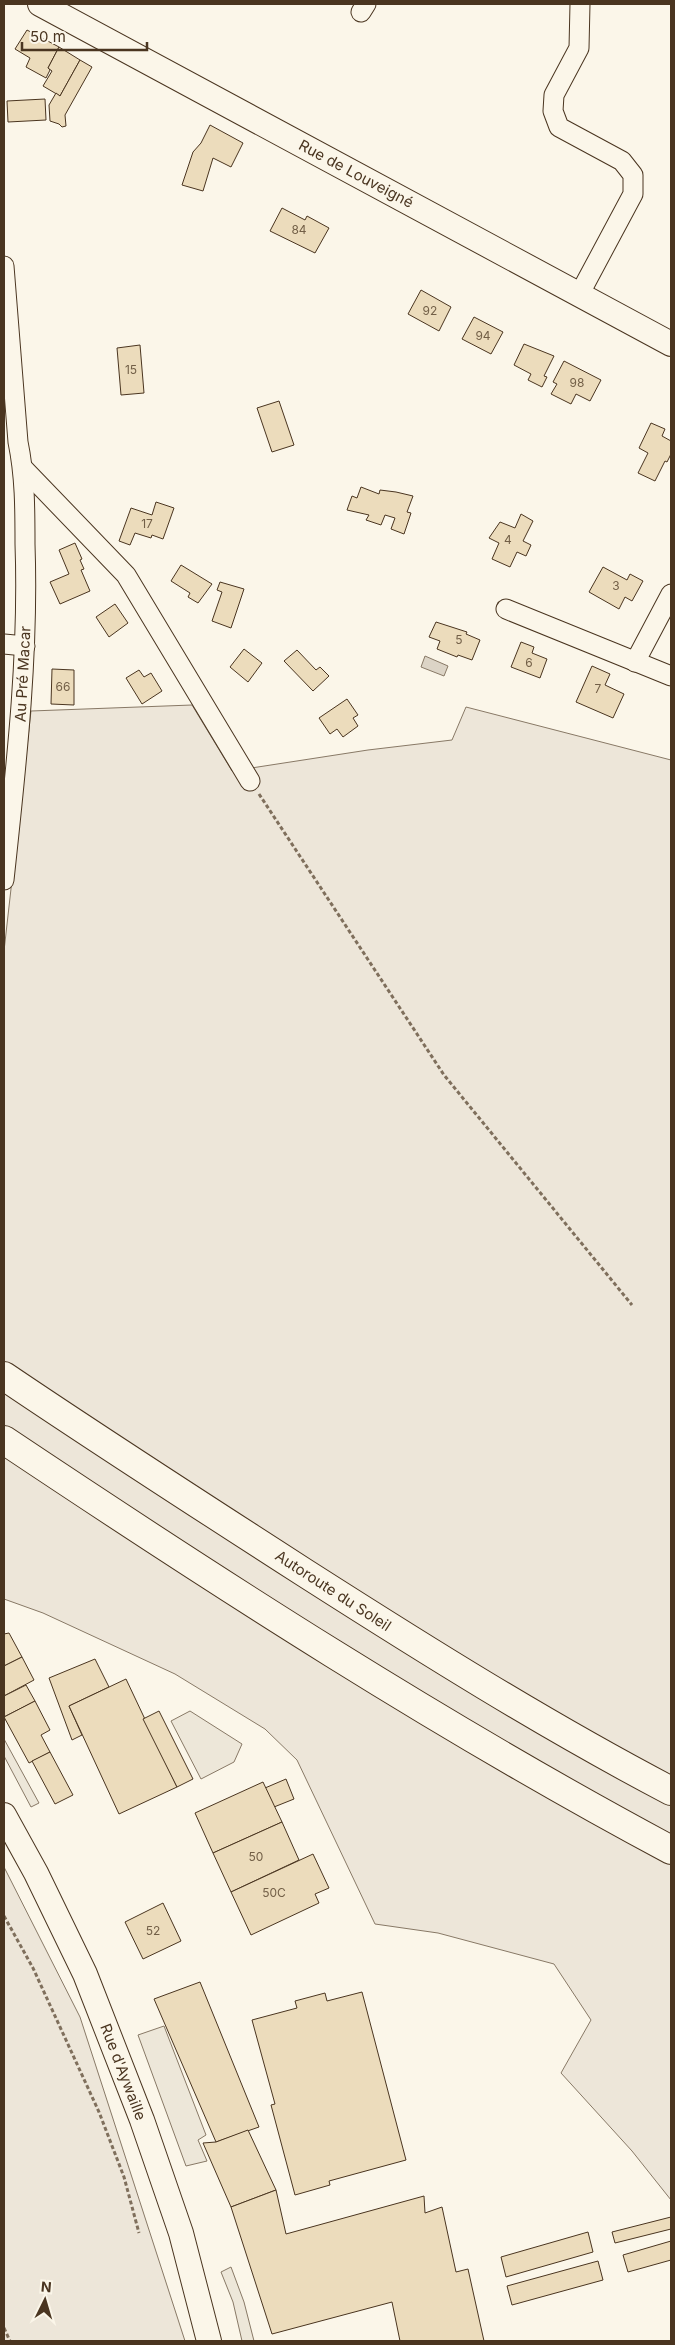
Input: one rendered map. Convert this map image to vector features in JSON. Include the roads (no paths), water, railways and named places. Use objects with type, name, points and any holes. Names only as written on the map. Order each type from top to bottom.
[{"type":"highway","name":"Autoroute du Soleil","points":[[4,1376],[132,1462],[384,1624],[514,1702],[671,1791]]},
{"type":"highway","points":[[4,1440],[362,1672],[518,1764],[671,1850]]},
{"type":"main road","name":"Rue de Louveigné","points":[[40,4],[671,344]]},
{"type":"main road","name":"Rue d'Aywaille","points":[[4,1815],[36,1873],[85,1974],[142,2120],[180,2233],[209,2341]]},
{"type":"street","points":[[580,4],[579,48],[554,95],[553,111],[559,127],[622,161],[632,175],[633,194],[580,295]]},
{"type":"street","name":"Au Pré Macar","points":[[4,266],[18,442],[23,468],[27,614],[21,714],[4,880]]},
{"type":"street","points":[[23,468],[126,576],[250,781]]},
{"type":"street","points":[[635,662],[671,594]]},
{"type":"street","points":[[506,609],[671,676]]},
{"type":"street","points":[[4,644],[25,646]]}]
